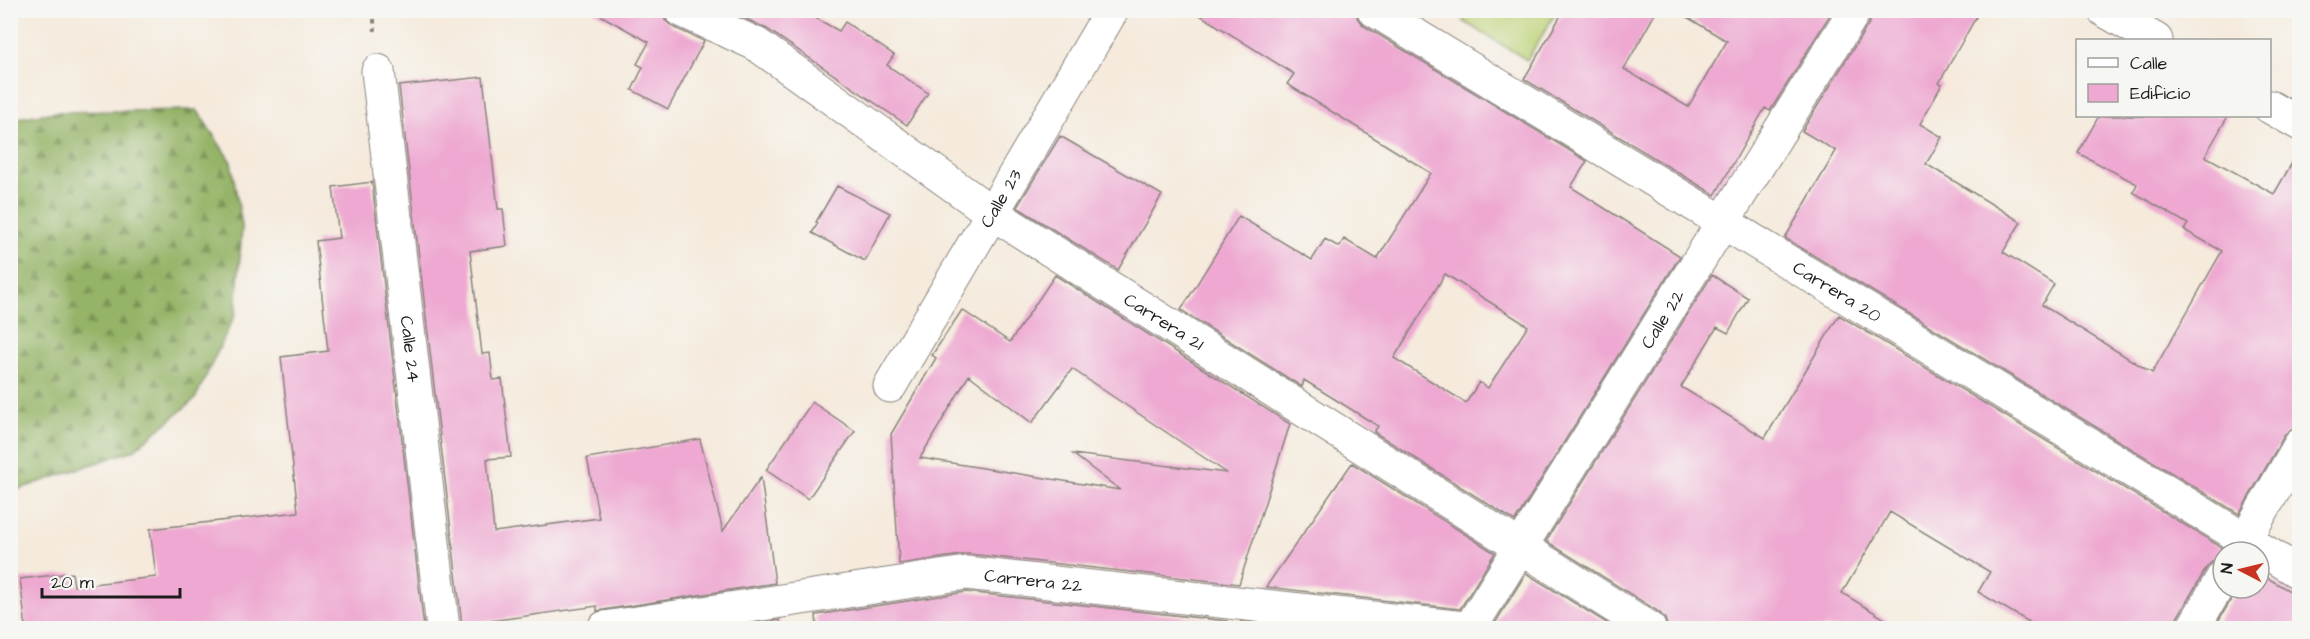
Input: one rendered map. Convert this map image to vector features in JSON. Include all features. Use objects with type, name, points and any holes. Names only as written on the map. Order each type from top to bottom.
[{"type":"street","name":"Carrera 21","points":[[681,10],[756,44],[992,213],[1649,628]]},
{"type":"street","name":"Calle 23","points":[[890,386],[1112,10]]},
{"type":"street","name":"Carrera 20","points":[[1374,10],[1723,223],[2231,540]]},
{"type":"street","name":"Calle 22","points":[[1470,628],[1855,10]]},
{"type":"street","points":[[2104,10],[2154,39]]},
{"type":"street","name":"Calle 24","points":[[378,71],[444,628]]},
{"type":"street","points":[[2271,108],[2300,124]]},
{"type":"street","points":[[2245,540],[2300,445]]},
{"type":"street","name":"Carrera 20","points":[[2271,560],[2300,573]]},
{"type":"street","name":"Carrera 22","points":[[604,628],[966,573],[1464,628]]},
{"type":"street","points":[[2193,628],[2211,597]]},
{"type":"green space","points":[[1469,11],[1557,11],[1527,60],[1463,21]]},
{"type":"green space","points":[[197,110],[231,162],[242,226],[236,313],[195,399],[134,450],[11,492],[11,119],[56,112]]},
{"type":"building","points":[[591,10],[662,10],[665,20],[673,27],[704,41],[668,109],[632,90],[643,67],[637,64],[649,42]]},
{"type":"building","points":[[728,10],[801,10],[839,31],[845,22],[894,55],[887,65],[928,93],[907,125],[767,29]]},
{"type":"building","points":[[1192,10],[1355,10],[1364,26],[1587,161],[1571,187],[1680,256],[1515,521],[1374,432],[1378,426],[1304,380],[1302,387],[1181,310],[1239,216],[1312,260],[1325,239],[1339,247],[1344,239],[1377,259],[1431,173],[1287,84],[1294,74]],"holes":[[[1445,274],[1528,326],[1488,388],[1479,382],[1466,403],[1394,358]]]},
{"type":"building","points":[[1564,10],[1657,10],[1624,69],[1688,107],[1727,41],[1675,10],[1833,10],[1770,111],[1765,108],[1715,195],[1524,79]]},
{"type":"building","points":[[1874,10],[1980,10],[1939,83],[1942,84],[1920,124],[1942,137],[1926,164],[2021,222],[2003,252],[2054,284],[2042,305],[2152,373],[2222,251],[2184,230],[2188,224],[2133,192],[2137,184],[2078,153],[2098,117],[2227,117],[2205,156],[2274,194],[2300,149],[2300,418],[2294,428],[2284,436],[2239,514],[1785,238],[1836,151],[1802,131],[1871,20]]},
{"type":"building","points":[[483,77],[498,209],[503,209],[507,246],[470,251],[482,354],[490,353],[493,380],[502,379],[511,457],[487,459],[494,532],[599,518],[587,458],[700,439],[723,531],[761,477],[775,583],[597,611],[597,606],[462,625],[399,86]]},
{"type":"building","points":[[1060,136],[1162,195],[1118,270],[1017,207]]},
{"type":"building","points":[[372,182],[424,628],[26,628],[20,579],[72,573],[74,586],[156,577],[150,529],[298,512],[281,357],[328,351],[316,241],[339,238],[333,187]]},
{"type":"building","points":[[837,186],[890,213],[865,261],[812,233]]},
{"type":"building","points":[[1055,275],[1290,424],[1239,584],[968,554],[899,564],[891,434],[936,358],[932,355],[962,310],[1010,342]],"holes":[[[1072,369],[1227,473],[1073,454],[1120,490],[920,458],[969,375],[1032,423]]]},
{"type":"building","points":[[1712,275],[1748,298],[1728,333],[1717,327],[1681,387],[1765,438],[1839,315],[2211,541],[2211,563],[2177,618],[2174,628],[2039,628],[1978,592],[1990,572],[1890,512],[1842,593],[1900,628],[1668,628],[1659,612],[1546,541]]},
{"type":"building","points":[[812,402],[855,431],[808,499],[766,470]]},
{"type":"building","points":[[1352,463],[1495,553],[1460,609],[1266,587]]},
{"type":"building","points":[[1526,573],[1615,628],[1492,628]]},
{"type":"building","points":[[2271,580],[2300,597],[2300,628],[2214,628],[2231,600],[2271,600]]},
{"type":"building","points":[[966,592],[1227,621],[1224,628],[817,628],[816,615]]},
{"type":"building","points":[[780,620],[781,628],[726,628]]},
{"type":"building","points":[[1241,622],[1298,628],[1237,628]]}]
